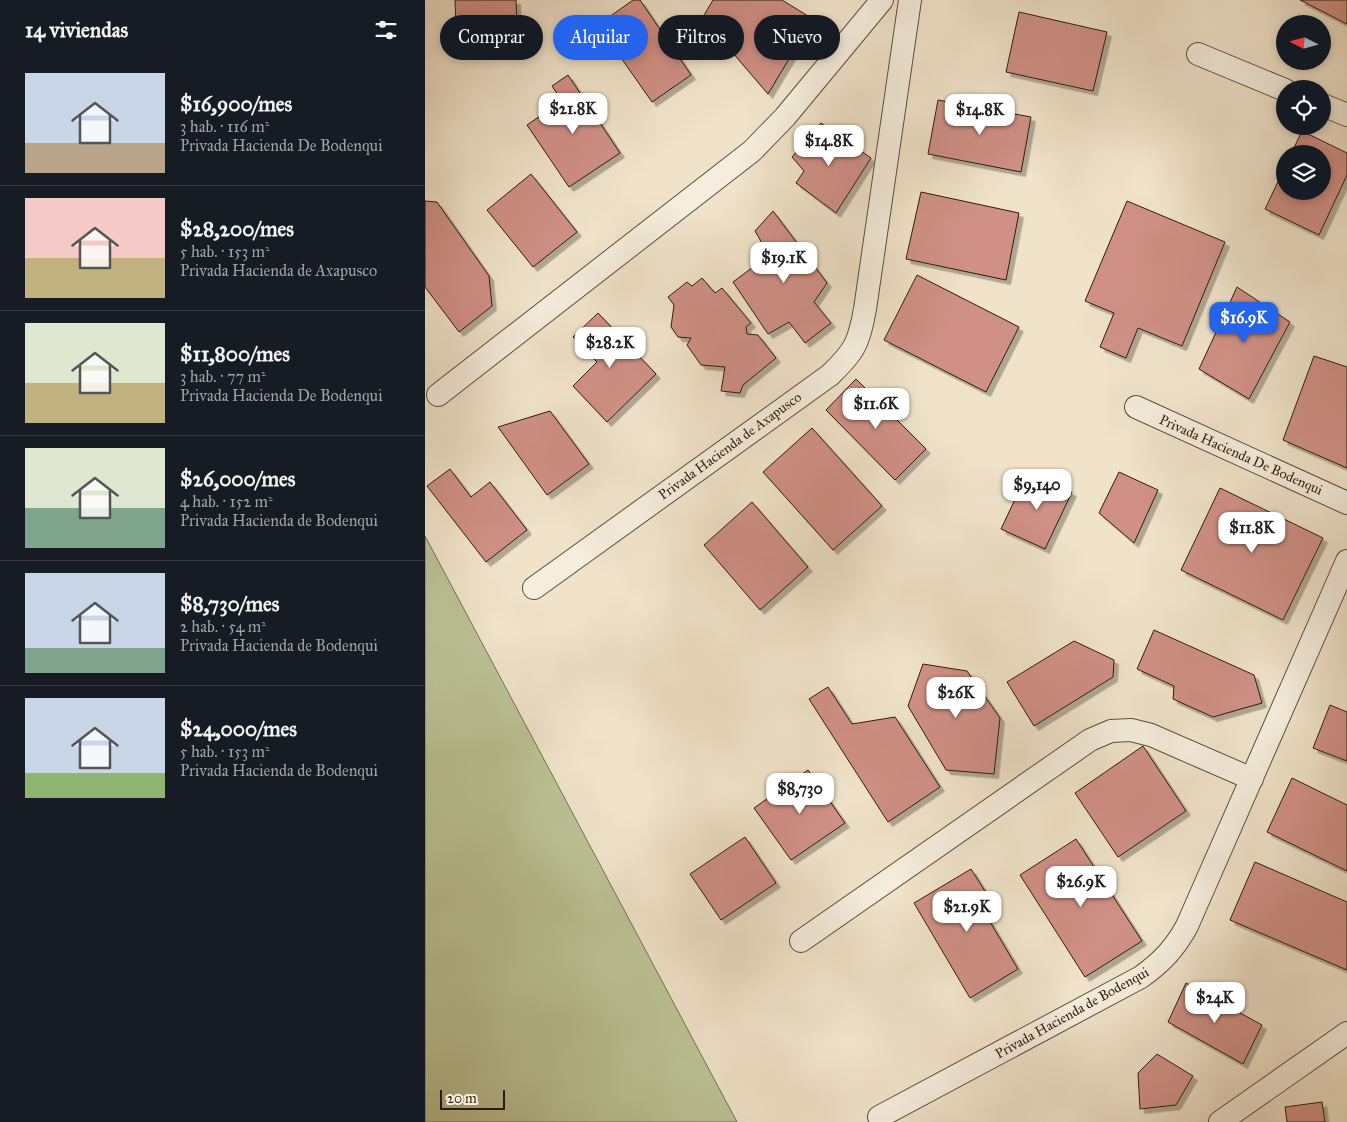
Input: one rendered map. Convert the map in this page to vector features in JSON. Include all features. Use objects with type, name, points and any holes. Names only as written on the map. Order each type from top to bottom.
[{"type":"street","points":[[439,395],[751,151],[785,117],[882,0]]},
{"type":"street","name":"Privada Hacienda de Axapusco","points":[[534,588],[830,375],[850,356],[860,337],[865,309],[910,0]]},
{"type":"street","points":[[1199,54],[1276,86]]},
{"type":"street","points":[[1331,108],[1347,115]]},
{"type":"street","name":"Privada Hacienda De Bodenqui","points":[[1136,407],[1347,503]]},
{"type":"street","name":"Privada Hacienda de Bodenqui","points":[[879,1117],[1141,977],[1162,962],[1177,945],[1347,561]]},
{"type":"street","points":[[801,941],[1082,746],[1111,731],[1131,730],[1151,735],[1252,779]]},
{"type":"street","points":[[1220,1122],[1347,1034]]},
{"type":"green space","points":[[425,536],[737,1122],[425,1122]]},
{"type":"building","points":[[455,0],[516,0],[517,15],[456,15]]},
{"type":"building","points":[[633,0],[640,0],[658,26],[658,60],[681,60],[691,75],[652,102],[623,60],[648,60],[648,15],[612,15]]},
{"type":"building","points":[[713,0],[782,0],[806,15],[754,15],[754,60],[788,60],[768,94],[739,60],[744,60],[744,15],[704,15]]},
{"type":"building","points":[[1300,0],[1347,0],[1347,24]]},
{"type":"building","points":[[1019,12],[1107,32],[1093,91],[1006,72]]},
{"type":"building","points":[[568,75],[620,153],[569,187],[527,125],[562,101],[552,86]]},
{"type":"building","points":[[938,100],[1031,117],[1021,172],[928,154]]},
{"type":"building","points":[[821,123],[871,158],[836,213],[796,183],[804,171],[792,157]]},
{"type":"building","points":[[1300,135],[1310,135],[1331,145],[1295,145]]},
{"type":"building","points":[[1331,145],[1347,153],[1347,175],[1319,235],[1265,209],[1276,186],[1276,200],[1331,200]]},
{"type":"building","points":[[531,174],[577,232],[533,267],[487,210]]},
{"type":"building","points":[[921,192],[1019,213],[1006,280],[906,259]]},
{"type":"building","points":[[425,201],[437,202],[489,276],[492,306],[459,332],[425,287]]},
{"type":"building","points":[[1127,201],[1225,242],[1182,346],[1138,328],[1126,358],[1100,347],[1114,313],[1085,301]]},
{"type":"building","points":[[773,211],[827,283],[814,302],[831,323],[805,343],[789,322],[768,334],[733,282],[769,255],[755,231]]},
{"type":"building","points":[[917,275],[1019,327],[986,392],[884,340]]},
{"type":"building","points":[[702,278],[715,293],[722,288],[751,323],[746,327],[747,334],[758,335],[776,358],[743,385],[740,393],[721,391],[725,367],[701,365],[687,345],[691,338],[678,337],[671,327],[674,305],[668,297],[687,282],[692,286]]},
{"type":"building","points":[[1237,287],[1290,322],[1249,399],[1199,369]]},
{"type":"building","points":[[598,313],[656,374],[607,422],[573,386],[597,362],[573,337]]},
{"type":"building","points":[[1314,356],[1347,367],[1347,468],[1283,440]]},
{"type":"building","points":[[856,379],[926,449],[895,480],[826,410]]},
{"type":"building","points":[[550,411],[589,464],[547,495],[498,427]]},
{"type":"building","points":[[812,428],[882,506],[833,550],[763,472]]},
{"type":"building","points":[[450,469],[471,497],[490,482],[527,530],[486,562],[427,486]]},
{"type":"building","points":[[1028,472],[1072,492],[1045,549],[1001,529]]},
{"type":"building","points":[[1119,472],[1158,490],[1134,543],[1099,513]]},
{"type":"building","points":[[1220,488],[1323,538],[1283,620],[1181,570]]},
{"type":"building","points":[[752,502],[808,567],[760,610],[704,545]]},
{"type":"building","points":[[1154,630],[1254,675],[1262,703],[1213,717],[1173,699],[1174,686],[1137,669]]},
{"type":"building","points":[[1074,641],[1114,660],[1113,677],[1034,726],[1007,682]]},
{"type":"building","points":[[923,664],[967,671],[1000,718],[994,774],[946,770],[908,706]]},
{"type":"building","points":[[828,687],[852,724],[895,717],[940,787],[888,822],[809,699]]},
{"type":"building","points":[[1330,705],[1347,712],[1347,761],[1313,748]]},
{"type":"building","points":[[1143,746],[1186,811],[1118,857],[1075,793]]},
{"type":"building","points":[[808,770],[845,823],[791,860],[754,808]]},
{"type":"building","points":[[1292,778],[1347,805],[1347,871],[1267,832]]},
{"type":"building","points":[[745,837],[776,883],[721,920],[690,874]]},
{"type":"building","points":[[1076,839],[1142,941],[1085,977],[1020,875]]},
{"type":"building","points":[[1255,862],[1347,902],[1347,970],[1230,920]]},
{"type":"building","points":[[971,869],[990,899],[980,905],[1018,969],[970,998],[914,903]]},
{"type":"building","points":[[1186,983],[1262,1025],[1243,1064],[1168,1022]]},
{"type":"building","points":[[1157,1054],[1193,1076],[1176,1105],[1140,1109],[1138,1073]]},
{"type":"building","points":[[1322,1102],[1325,1122],[1287,1122],[1285,1107]]}]
